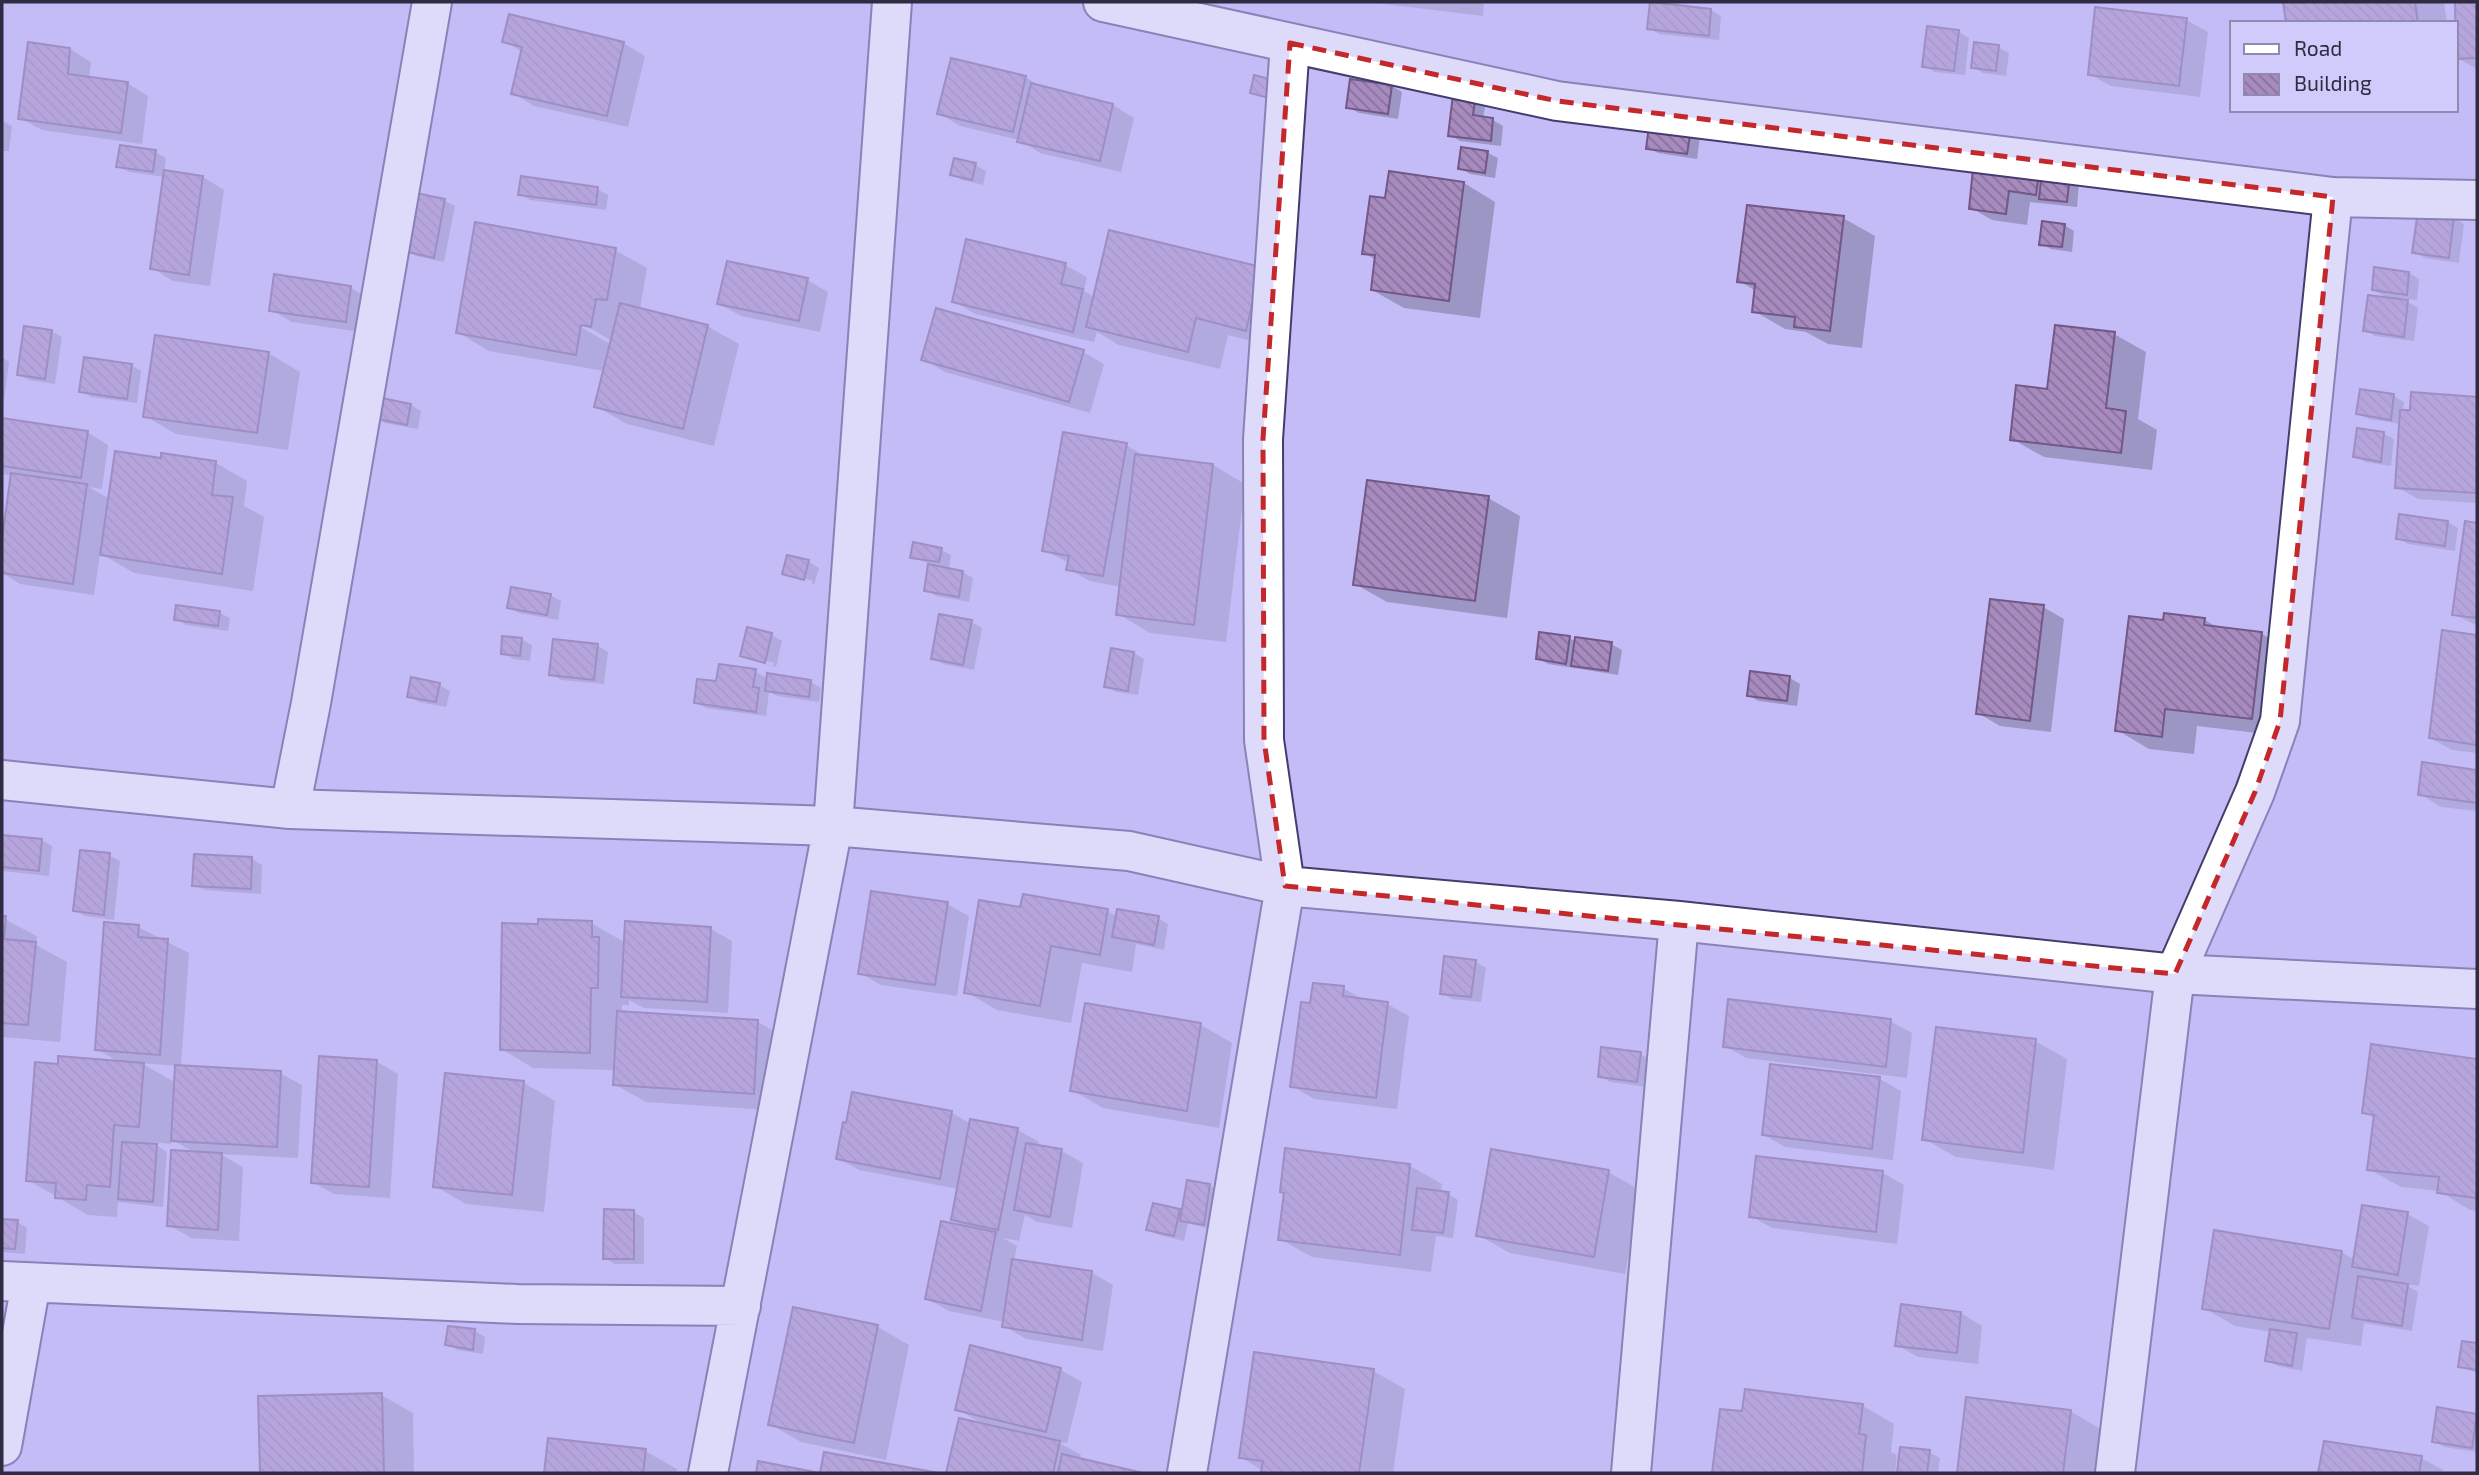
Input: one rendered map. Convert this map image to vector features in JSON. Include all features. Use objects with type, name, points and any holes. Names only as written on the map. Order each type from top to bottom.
[{"type":"street","points":[[290,809],[311,703],[432,2]]},
{"type":"street","points":[[708,1473],[833,826],[892,2]]},
{"type":"street","points":[[1104,2],[1557,101],[2333,197],[2477,200]]},
{"type":"street","points":[[1187,1473],[1284,886],[1264,740],[1262,439],[1290,43]]},
{"type":"street","points":[[2115,1473],[2175,974],[2255,792],[2280,721],[2333,197]]},
{"type":"street","points":[[2,780],[290,809],[833,826],[1129,851],[1284,886],[1679,921],[2175,974],[2477,989]]},
{"type":"street","points":[[1632,1473],[1679,921]]},
{"type":"street","points":[[2,1446],[16,1282],[517,1304],[741,1306]]},
{"type":"highlighted area","points":[[1290,43],[1557,101],[2333,197],[2280,721],[2255,792],[2175,974],[1285,886],[1264,740],[1263,439]]},
{"type":"building","points":[[1650,2],[1711,9],[1709,36],[1647,29]]},
{"type":"building","points":[[2283,2],[2415,2],[2418,21],[2286,21]]},
{"type":"building","points":[[2455,2],[2477,2],[2477,58],[2458,59],[2458,21],[2455,21]]},
{"type":"building","points":[[2095,7],[2187,18],[2179,86],[2088,75]]},
{"type":"building","points":[[509,14],[624,42],[607,116],[511,94],[522,47],[502,42]]},
{"type":"building","points":[[1927,26],[1959,30],[1954,71],[1922,67]]},
{"type":"building","points":[[28,42],[70,48],[68,74],[128,82],[121,133],[18,119]]},
{"type":"building","points":[[1974,42],[1999,45],[1996,71],[1971,68]]},
{"type":"building","points":[[951,58],[1026,76],[1013,132],[937,114]]},
{"type":"building","points":[[1254,75],[1273,80],[1269,98],[1250,93]]},
{"type":"building","points":[[1350,79],[1392,85],[1388,114],[1346,108]]},
{"type":"building","points":[[1031,83],[1113,104],[1100,161],[1017,142]]},
{"type":"building","points":[[1454,86],[1477,88],[1473,115],[1493,118],[1491,141],[1448,136]]},
{"type":"building","points":[[1650,118],[1692,123],[1687,154],[1646,149]]},
{"type":"building","points":[[120,145],[156,150],[153,172],[116,167]]},
{"type":"building","points":[[1461,147],[1488,151],[1485,173],[1458,169]]},
{"type":"building","points":[[954,158],[976,163],[972,180],[950,175]]},
{"type":"building","points":[[1974,158],[2040,165],[2036,195],[2009,191],[2006,214],[1969,209]]},
{"type":"building","points":[[164,170],[203,176],[189,275],[150,269]]},
{"type":"building","points":[[1389,171],[1464,182],[1449,301],[1371,290],[1375,255],[1362,254],[1370,196],[1385,198]]},
{"type":"building","points":[[2042,171],[2070,175],[2067,202],[2039,199]]},
{"type":"building","points":[[521,176],[598,187],[596,205],[518,195]]},
{"type":"building","points":[[416,193],[445,199],[434,258],[404,251]]},
{"type":"building","points":[[1747,205],[1844,216],[1830,331],[1794,327],[1795,317],[1752,312],[1755,284],[1737,282]]},
{"type":"building","points":[[2418,211],[2454,216],[2449,258],[2412,253]]},
{"type":"building","points":[[2042,221],[2065,224],[2062,247],[2039,245]]},
{"type":"building","points":[[475,222],[616,248],[607,300],[596,299],[591,327],[581,325],[576,355],[456,333]]},
{"type":"building","points":[[1109,230],[1261,267],[1246,331],[1196,318],[1188,352],[1086,327]]},
{"type":"building","points":[[966,239],[1066,263],[1061,284],[1083,289],[1073,332],[952,302]]},
{"type":"building","points":[[727,261],[808,278],[799,321],[717,304]]},
{"type":"building","points":[[2374,267],[2409,272],[2407,295],[2372,290]]},
{"type":"building","points":[[274,274],[351,286],[346,322],[269,311]]},
{"type":"building","points":[[2368,295],[2408,300],[2404,337],[2363,331]]},
{"type":"building","points":[[620,303],[708,325],[683,429],[594,407]]},
{"type":"building","points":[[936,308],[1084,350],[1069,402],[921,360]]},
{"type":"building","points":[[2055,325],[2115,332],[2106,408],[2126,411],[2121,453],[2010,440],[2016,385],[2047,389]]},
{"type":"building","points":[[24,326],[52,330],[45,379],[17,375]]},
{"type":"building","points":[[155,335],[269,352],[257,433],[143,417]]},
{"type":"building","points":[[84,357],[132,364],[127,399],[79,392]]},
{"type":"building","points":[[2360,389],[2394,394],[2391,420],[2356,414]]},
{"type":"building","points":[[2411,392],[2477,397],[2477,493],[2395,488],[2400,410],[2410,410]]},
{"type":"building","points":[[377,397],[411,404],[407,425],[373,418]]},
{"type":"building","points":[[2,418],[88,431],[81,478],[2,466]]},
{"type":"building","points":[[2357,428],[2384,432],[2381,462],[2353,457]]},
{"type":"building","points":[[1063,432],[1127,443],[1103,576],[1066,570],[1069,556],[1042,551]]},
{"type":"building","points":[[115,451],[161,458],[161,453],[216,461],[212,495],[233,497],[222,574],[100,555]]},
{"type":"building","points":[[1135,454],[1213,464],[1194,625],[1116,615]]},
{"type":"building","points":[[11,473],[87,484],[73,584],[2,573],[2,539]]},
{"type":"building","points":[[1367,480],[1489,496],[1475,601],[1353,585]]},
{"type":"building","points":[[2399,514],[2448,521],[2445,546],[2396,539]]},
{"type":"building","points":[[2465,521],[2477,523],[2477,618],[2452,615]]},
{"type":"building","points":[[913,542],[942,548],[939,562],[910,558]]},
{"type":"building","points":[[787,555],[809,560],[804,580],[782,574]]},
{"type":"building","points":[[928,564],[963,571],[959,597],[924,591]]},
{"type":"building","points":[[511,587],[551,594],[547,615],[507,608]]},
{"type":"building","points":[[1990,599],[2044,605],[2030,721],[1976,714]]},
{"type":"building","points":[[176,605],[220,611],[218,626],[174,620]]},
{"type":"building","points":[[2164,613],[2205,618],[2204,625],[2262,632],[2252,719],[2165,709],[2162,737],[2115,731],[2129,616],[2163,620]]},
{"type":"building","points":[[939,614],[972,620],[963,665],[931,659]]},
{"type":"building","points":[[747,627],[772,633],[765,663],[740,656]]},
{"type":"building","points":[[2442,630],[2477,635],[2477,745],[2429,738]]},
{"type":"building","points":[[1539,632],[1570,636],[1566,664],[1536,659]]},
{"type":"building","points":[[502,636],[522,638],[520,656],[501,654]]},
{"type":"building","points":[[1575,637],[1612,642],[1608,671],[1571,666]]},
{"type":"building","points":[[553,639],[598,644],[594,680],[549,675]]},
{"type":"building","points":[[1111,648],[1134,652],[1128,691],[1104,687]]},
{"type":"building","points":[[719,664],[756,669],[753,687],[759,688],[756,712],[694,703],[697,679],[716,681]]},
{"type":"building","points":[[1750,671],[1790,676],[1787,701],[1747,696]]},
{"type":"building","points":[[767,673],[811,680],[809,697],[765,691]]},
{"type":"building","points":[[411,677],[440,683],[436,702],[407,697]]},
{"type":"building","points":[[2422,762],[2477,770],[2477,803],[2418,795]]},
{"type":"building","points":[[2,835],[42,839],[39,871],[2,867]]},
{"type":"building","points":[[80,850],[110,853],[104,915],[73,911]]},
{"type":"building","points":[[194,854],[252,857],[251,889],[192,886]]},
{"type":"building","points":[[871,891],[948,902],[935,985],[858,974]]},
{"type":"building","points":[[1023,894],[1108,909],[1100,955],[1051,946],[1040,1006],[964,993],[979,900],[1020,907]]},
{"type":"building","points":[[1117,909],[1159,916],[1154,945],[1112,937]]},
{"type":"building","points":[[2,916],[6,916],[4,939],[36,942],[28,1025],[2,1023]]},
{"type":"building","points":[[538,919],[592,921],[592,937],[599,937],[598,988],[591,988],[590,1053],[500,1050],[502,923],[538,924]]},
{"type":"building","points":[[625,921],[711,927],[707,1002],[621,997]]},
{"type":"building","points":[[104,922],[139,925],[138,937],[168,939],[160,1055],[95,1050]]},
{"type":"building","points":[[1444,956],[1476,960],[1471,997],[1440,994]]},
{"type":"building","points":[[1313,983],[1344,986],[1343,996],[1388,1002],[1376,1098],[1290,1087],[1301,1002],[1310,1003]]},
{"type":"building","points":[[1728,999],[1891,1019],[1886,1067],[1723,1047]]},
{"type":"building","points":[[1085,1003],[1201,1023],[1187,1111],[1070,1091]]},
{"type":"building","points":[[617,1011],[758,1020],[754,1094],[613,1085]]},
{"type":"building","points":[[1936,1027],[2036,1039],[2023,1153],[1922,1140]]},
{"type":"building","points":[[2371,1044],[2477,1059],[2477,1198],[2437,1193],[2439,1177],[2367,1170],[2374,1115],[2362,1113]]},
{"type":"building","points":[[1601,1047],[1641,1052],[1637,1082],[1598,1077]]},
{"type":"building","points":[[58,1056],[144,1063],[139,1127],[114,1125],[110,1187],[87,1185],[86,1200],[55,1198],[56,1183],[26,1181],[35,1062],[58,1064]]},
{"type":"building","points":[[319,1056],[377,1060],[369,1187],[311,1183]]},
{"type":"building","points":[[1770,1064],[1880,1077],[1872,1149],[1762,1135]]},
{"type":"building","points":[[175,1065],[281,1071],[277,1147],[171,1141]]},
{"type":"building","points":[[445,1073],[524,1081],[512,1195],[433,1187]]},
{"type":"building","points":[[852,1092],[952,1111],[940,1179],[836,1159]]},
{"type":"building","points":[[970,1119],[1018,1128],[998,1230],[951,1220]]},
{"type":"building","points":[[122,1142],[157,1144],[153,1202],[118,1199]]},
{"type":"building","points":[[1026,1143],[1062,1149],[1050,1217],[1014,1210]]},
{"type":"building","points":[[1285,1148],[1410,1164],[1400,1255],[1278,1240],[1284,1193],[1280,1192]]},
{"type":"building","points":[[1491,1149],[1609,1170],[1594,1257],[1476,1236]]},
{"type":"building","points":[[171,1150],[222,1153],[218,1230],[167,1226]]},
{"type":"building","points":[[1756,1156],[1883,1171],[1876,1232],[1749,1217]]},
{"type":"building","points":[[1187,1180],[1210,1184],[1204,1225],[1180,1221]]},
{"type":"building","points":[[1417,1188],[1449,1192],[1443,1233],[1412,1230]]},
{"type":"building","points":[[1153,1203],[1180,1209],[1174,1236],[1146,1230]]},
{"type":"building","points":[[2362,1205],[2408,1212],[2398,1275],[2352,1267]]},
{"type":"building","points":[[604,1209],[634,1210],[634,1259],[603,1259]]},
{"type":"building","points":[[2,1219],[18,1220],[15,1249],[2,1248]]},
{"type":"building","points":[[941,1221],[996,1232],[981,1311],[925,1299]]},
{"type":"building","points":[[2214,1230],[2342,1251],[2329,1329],[2202,1309]]},
{"type":"building","points":[[1012,1259],[1092,1271],[1082,1340],[1002,1327]]},
{"type":"building","points":[[2358,1276],[2408,1284],[2402,1326],[2352,1318]]},
{"type":"building","points":[[1901,1304],[1961,1312],[1957,1353],[1895,1346]]},
{"type":"building","points":[[793,1307],[878,1325],[854,1443],[768,1425]]},
{"type":"building","points":[[448,1326],[475,1329],[473,1350],[445,1345]]},
{"type":"building","points":[[2270,1329],[2297,1333],[2292,1366],[2265,1361]]},
{"type":"building","points":[[2462,1341],[2477,1343],[2477,1370],[2458,1367]]},
{"type":"building","points":[[970,1345],[1061,1368],[1046,1432],[955,1410]]},
{"type":"building","points":[[1254,1352],[1374,1369],[1359,1473],[1268,1473],[1261,1472],[1263,1461],[1239,1458]]},
{"type":"building","points":[[1745,1389],[1863,1404],[1859,1434],[1866,1435],[1862,1473],[1712,1473],[1720,1409],[1742,1411]]},
{"type":"building","points":[[382,1393],[384,1473],[260,1473],[258,1396]]},
{"type":"building","points":[[1966,1397],[2071,1410],[2063,1473],[1957,1473]]},
{"type":"building","points":[[2437,1407],[2477,1414],[2472,1448],[2432,1442]]},
{"type":"building","points":[[959,1418],[1060,1441],[1053,1473],[946,1473]]},
{"type":"building","points":[[548,1438],[646,1449],[643,1473],[544,1473]]},
{"type":"building","points":[[2324,1441],[2422,1456],[2419,1473],[2318,1473]]},
{"type":"building","points":[[1900,1447],[1930,1450],[1927,1473],[1897,1473]]},
{"type":"building","points":[[824,1452],[939,1473],[820,1473]]},
{"type":"building","points":[[1062,1454],[1143,1473],[1058,1473]]},
{"type":"building","points":[[758,1461],[820,1473],[756,1473]]}]
